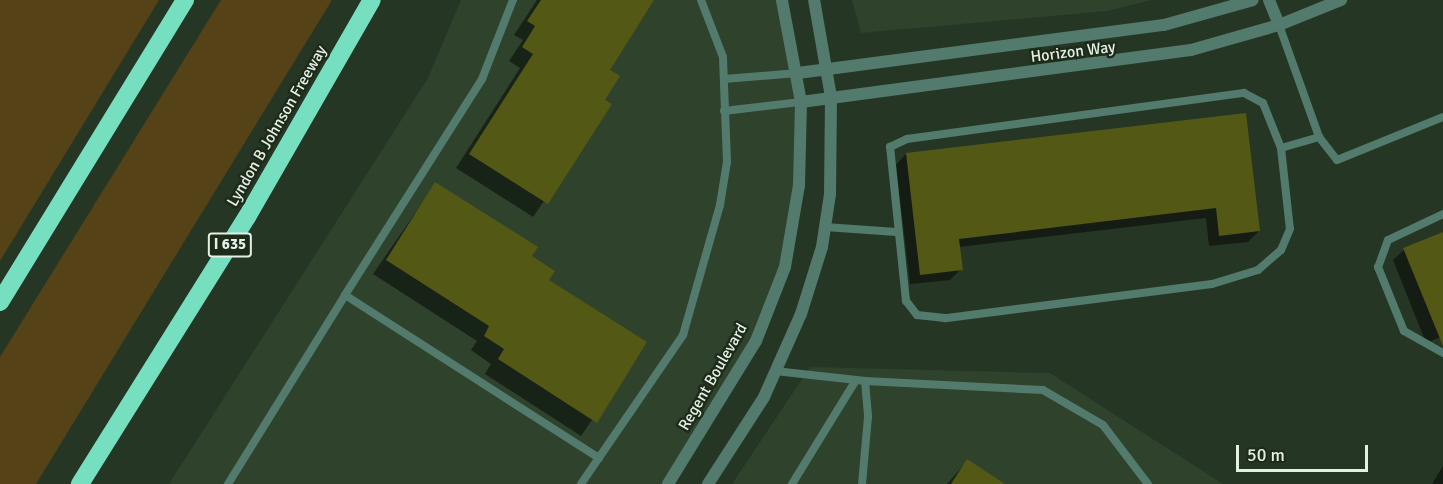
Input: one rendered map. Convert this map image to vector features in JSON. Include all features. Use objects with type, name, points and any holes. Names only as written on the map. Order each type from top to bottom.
[{"type":"highway","points":[[0,302],[185,0]]},
{"type":"highway","name":"Lyndon B Johnson Freeway","points":[[80,484],[247,217],[372,0]]},
{"type":"street","name":"Regent Boulevard","points":[[668,484],[756,341],[776,293],[799,184],[801,102],[798,73],[782,0]]},
{"type":"street","points":[[708,484],[775,371],[801,314],[825,227],[831,97],[829,72],[814,0]]},
{"type":"street","name":"Horizon Way","points":[[798,73],[829,72],[1164,25],[1252,0]]},
{"type":"street","points":[[1269,0],[1279,25]]},
{"type":"street","name":"Horizon Way","points":[[801,102],[1138,60],[1279,25],[1341,0]]},
{"type":"lane","points":[[228,484],[482,79],[513,0]]},
{"type":"lane","points":[[581,484],[683,334],[720,205],[727,162],[723,57],[701,0]]},
{"type":"lane","points":[[1279,25],[1319,137],[1337,160],[1443,117]]},
{"type":"lane","points":[[724,79],[798,73]]},
{"type":"lane","points":[[1244,93],[1263,103],[1281,148],[1290,229],[1281,250],[1258,270],[1212,284],[945,318],[917,315],[906,301],[896,232],[890,147],[907,139],[1244,93]]},
{"type":"lane","points":[[724,111],[801,102]]},
{"type":"lane","points":[[1281,148],[1319,137]]},
{"type":"lane","points":[[1443,214],[1388,240],[1378,267],[1404,331],[1443,353]]},
{"type":"lane","points":[[825,227],[896,232]]},
{"type":"lane","points":[[345,295],[599,458]]},
{"type":"lane","points":[[775,371],[860,380],[1042,390],[1103,425],[1148,484]]},
{"type":"lane","points":[[792,484],[860,380]]},
{"type":"lane","points":[[860,380],[868,417],[862,484]]},
{"type":"shaded area","points":[[0,0],[159,0],[0,261]]},
{"type":"shaded area","points":[[221,0],[332,0],[36,484],[0,484],[0,357]]},
{"type":"shaded area","points":[[461,0],[782,0],[800,83],[793,227],[764,321],[668,484],[169,484],[428,78]]},
{"type":"shaded area","points":[[852,0],[1151,0],[1107,11],[861,33]]},
{"type":"shaded area","points":[[810,367],[1050,373],[1223,484],[732,484]]},
{"type":"building","points":[[541,0],[654,0],[610,70],[620,76],[605,100],[612,104],[548,204],[469,154],[533,54],[522,47],[535,26],[527,21]]},
{"type":"building","points":[[1246,113],[1260,231],[1219,236],[1216,208],[959,239],[963,270],[920,275],[906,153]]},
{"type":"building","points":[[435,182],[538,247],[532,256],[555,271],[549,280],[647,342],[597,423],[498,359],[504,349],[484,336],[489,326],[386,260]]},
{"type":"building","points":[[1443,232],[1443,346],[1403,248]]},
{"type":"building","points":[[967,459],[1005,484],[951,484]]}]
